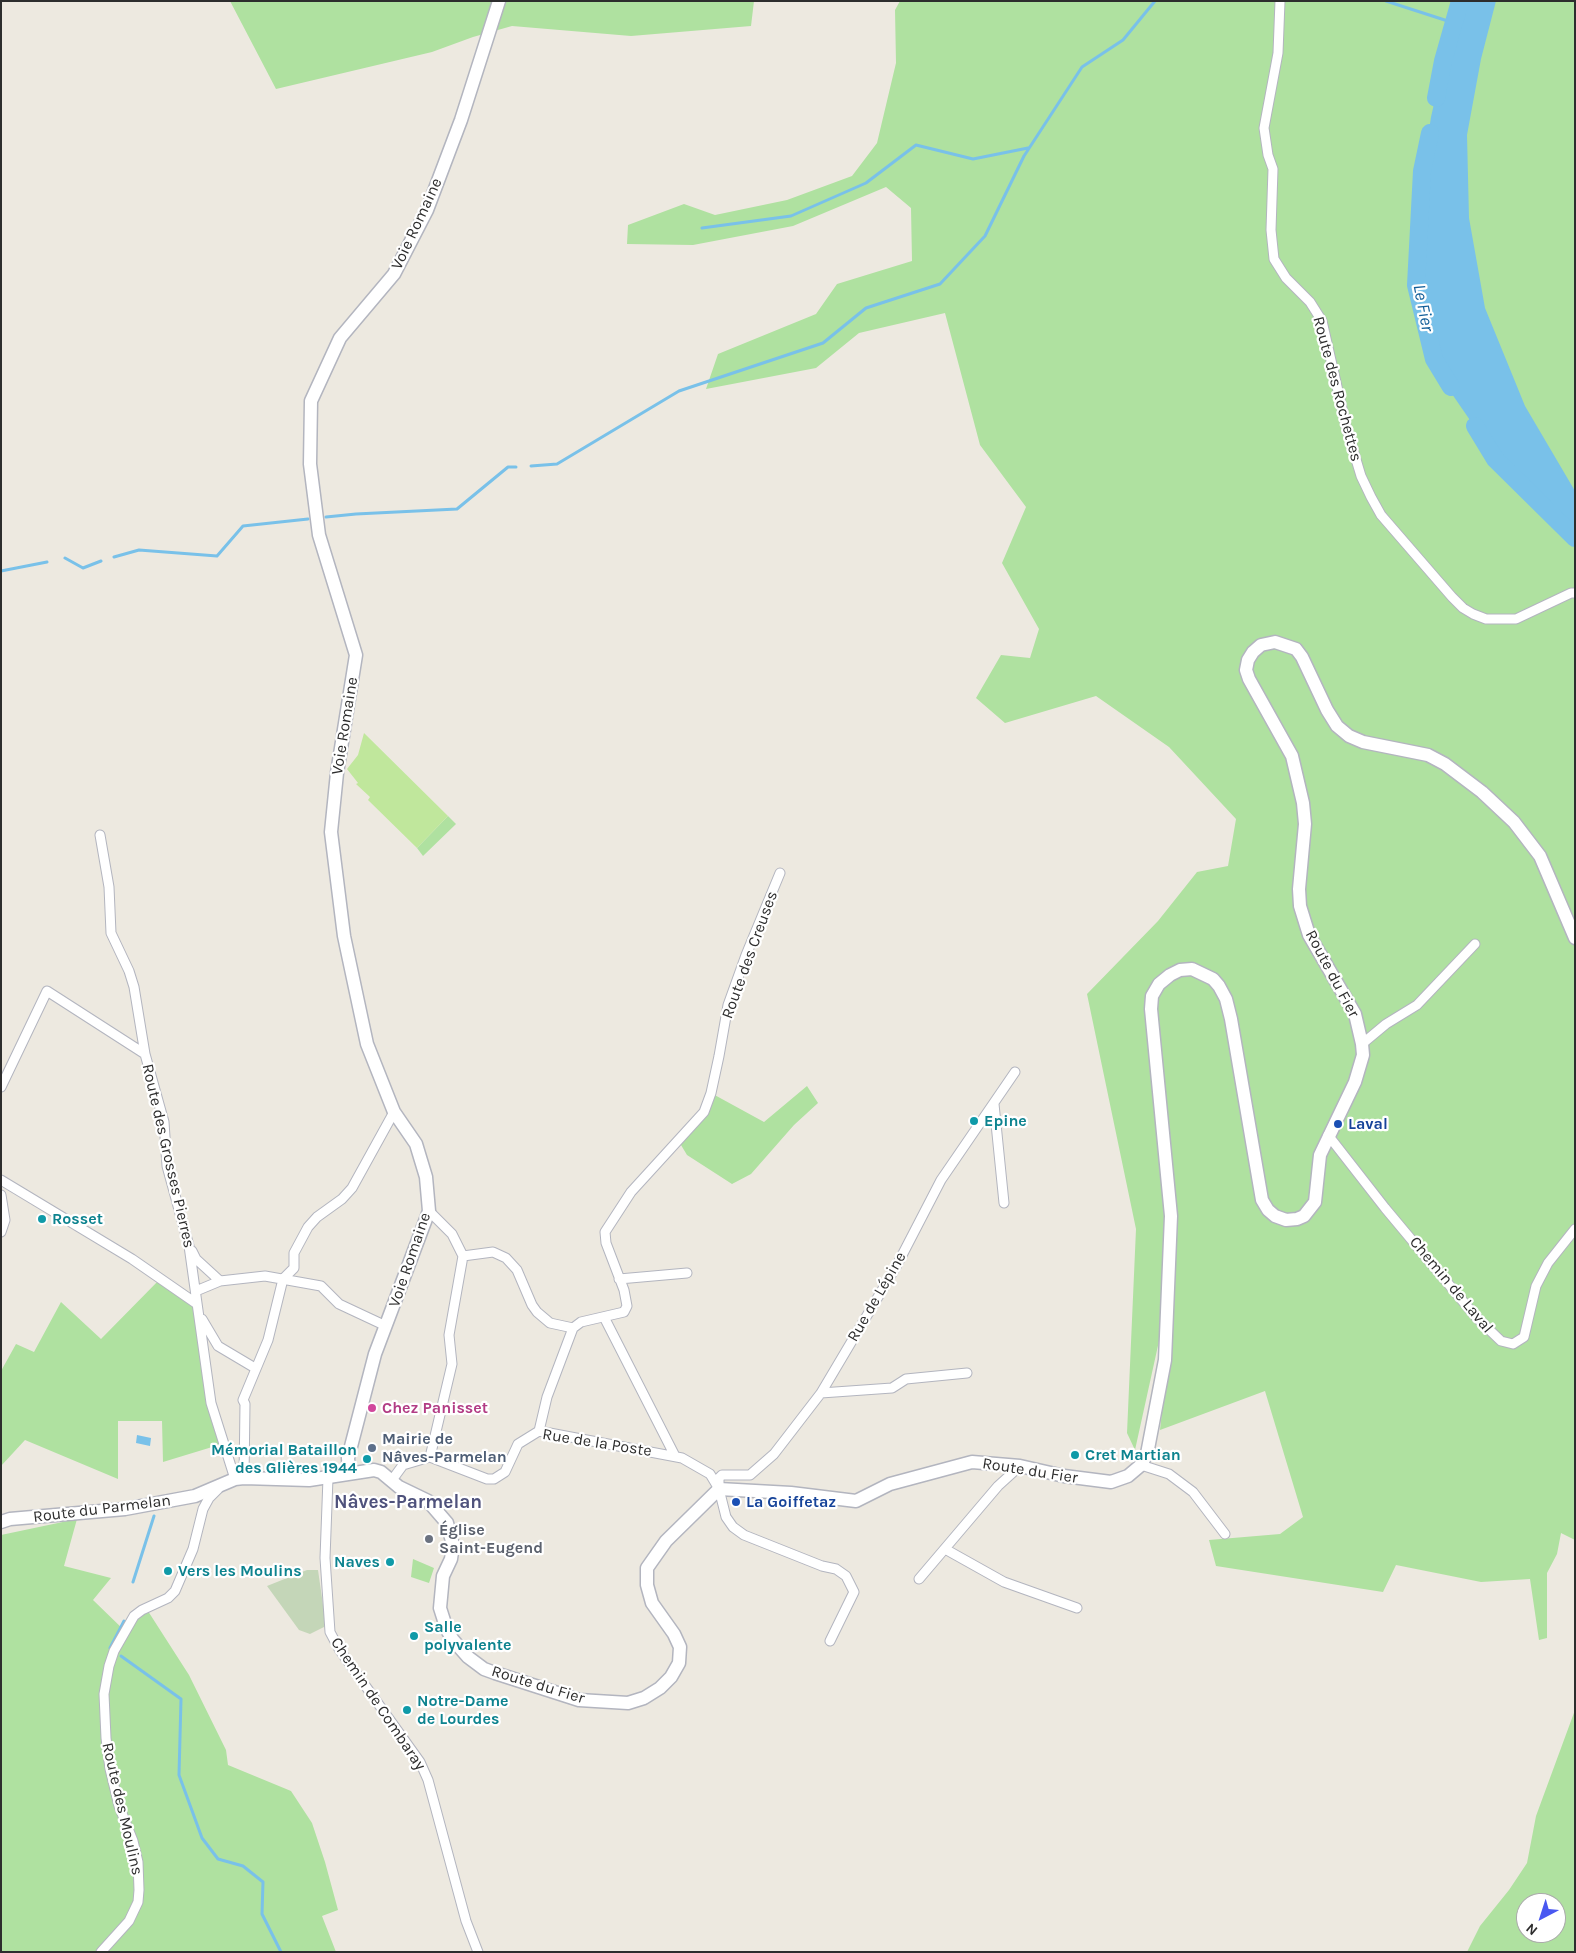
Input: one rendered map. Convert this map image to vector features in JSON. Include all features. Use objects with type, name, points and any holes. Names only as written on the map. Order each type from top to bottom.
[{"type":"main road","name":"Voie Romaine","points":[[349,1473],[348,1458],[375,1354],[429,1211],[426,1177],[416,1144],[394,1112],[367,1044],[344,936],[331,832],[337,773],[356,655],[319,535],[310,464],[310,401],[340,338],[394,274],[426,210],[461,120],[499,1]]},
{"type":"main road","name":"Route du Fier","points":[[349,1473],[374,1470],[381,1472],[399,1487],[428,1502],[447,1523],[452,1535],[453,1545],[443,1576],[440,1608],[447,1630],[461,1651],[484,1669],[579,1700],[628,1703],[644,1698],[660,1688],[671,1677],[679,1663],[680,1648],[674,1634],[652,1603],[647,1585],[647,1568],[666,1541],[719,1489],[791,1493],[856,1501],[890,1484],[972,1462],[1020,1466],[1111,1482],[1128,1476],[1141,1465],[1147,1454],[1165,1360],[1171,1216],[1151,1009],[1152,996],[1159,984],[1180,970],[1192,969],[1213,979],[1219,986],[1226,998],[1231,1019],[1262,1200],[1268,1210],[1275,1216],[1286,1220],[1297,1220],[1304,1216],[1311,1210],[1315,1202],[1318,1191],[1320,1155],[1355,1082],[1362,1055],[1362,1044],[1355,1014],[1310,935],[1300,906],[1299,888],[1305,824],[1303,803],[1292,756],[1249,679],[1246,670],[1248,660],[1261,645],[1276,642],[1296,649],[1302,657],[1327,710],[1337,726],[1349,736],[1363,742],[1428,755],[1445,764],[1482,792],[1514,822],[1540,856],[1575,938]]},
{"type":"main road","name":"Route du Parmelan","points":[[1,1522],[10,1519],[125,1509],[195,1496],[239,1478],[309,1480],[349,1473]]},
{"type":"street","name":"Route des Rochettes","points":[[1280,1],[1278,53],[1264,128],[1268,154],[1273,169],[1271,230],[1274,259],[1286,278],[1310,302],[1322,321],[1346,426],[1361,476],[1371,497],[1381,515],[1452,597],[1462,608],[1473,614],[1486,619],[1516,619],[1571,593],[1575,593]]},
{"type":"street","name":"Route des Grosses Pierres","points":[[100,835],[109,887],[111,933],[129,971],[134,987],[144,1054],[164,1122],[167,1166],[189,1246],[211,1403],[239,1478]]},
{"type":"street","name":"Route des Creuses","points":[[572,1328],[577,1323],[624,1312],[627,1306],[606,1243],[605,1232],[631,1192],[704,1112],[711,1093],[728,1005],[746,955],[780,873]]},
{"type":"street","points":[[1362,1044],[1386,1024],[1416,1005],[1475,944]]},
{"type":"street","points":[[1,1087],[47,991],[144,1054]]},
{"type":"street","name":"Rue de Lépine","points":[[719,1489],[718,1482],[722,1475],[750,1475],[774,1454],[821,1393],[897,1265],[942,1180],[1015,1072]]},
{"type":"street","points":[[994,1104],[1004,1203]]},
{"type":"street","points":[[239,1478],[243,1400],[273,1323],[283,1279],[294,1268],[294,1253],[308,1227],[317,1217],[342,1199],[352,1188],[394,1112]]},
{"type":"street","name":"Chemin de Laval","points":[[1328,1135],[1385,1208],[1476,1317],[1501,1342],[1513,1344],[1524,1337],[1536,1286],[1548,1263],[1575,1229]]},
{"type":"street","points":[[1,1180],[132,1259],[197,1304]]},
{"type":"street","points":[[1,1196],[5,1220],[1,1232]]},
{"type":"street","points":[[392,1480],[403,1465],[430,1457],[452,1364],[449,1335],[463,1256],[452,1234],[429,1211]]},
{"type":"street","points":[[189,1246],[196,1259],[220,1281]]},
{"type":"street","points":[[463,1256],[493,1252],[506,1258],[517,1270],[532,1305],[537,1312],[550,1323],[572,1328],[547,1397],[539,1431]]},
{"type":"street","points":[[619,1279],[687,1273]]},
{"type":"street","points":[[196,1291],[220,1281],[265,1276],[321,1286],[339,1304],[386,1326]]},
{"type":"street","points":[[199,1314],[218,1346],[255,1368]]},
{"type":"street","points":[[604,1317],[675,1456]]},
{"type":"street","points":[[821,1393],[892,1388],[906,1379],[967,1373]]},
{"type":"street","name":"Rue de la Poste","points":[[430,1457],[487,1479],[494,1479],[505,1472],[518,1444],[539,1431],[682,1458],[710,1474],[719,1489]]},
{"type":"street","points":[[1141,1465],[1169,1474],[1193,1492],[1225,1534]]},
{"type":"street","points":[[919,1579],[998,1486],[1020,1466]]},
{"type":"street","name":"Chemin de Combaray","points":[[328,1478],[325,1558],[330,1632],[338,1649],[420,1762],[428,1780],[466,1921],[478,1952]]},
{"type":"street","name":"Route des Moulins","points":[[101,1952],[130,1921],[138,1902],[139,1890],[138,1862],[133,1842],[119,1806],[110,1769],[106,1738],[104,1694],[108,1666],[114,1650],[134,1616],[142,1610],[168,1598],[175,1591],[192,1549],[205,1503],[222,1485]]},
{"type":"street","points":[[719,1489],[726,1517],[733,1527],[744,1535],[822,1566],[836,1568],[846,1576],[854,1592],[830,1641]]},
{"type":"street","points":[[946,1549],[1004,1582],[1077,1608]]},
{"type":"green space","points":[[230,1],[754,1],[751,26],[631,36],[512,26],[473,37],[432,52],[276,89]]},
{"type":"green space","points":[[900,1],[1575,1],[1575,1540],[1561,1533],[1557,1554],[1547,1573],[1547,1638],[1539,1640],[1530,1579],[1481,1582],[1396,1565],[1383,1592],[1216,1566],[1209,1540],[1280,1534],[1303,1517],[1265,1391],[1160,1430],[1170,1338],[1159,1341],[1135,1450],[1127,1433],[1136,1229],[1087,994],[1158,921],[1197,872],[1228,866],[1236,819],[1169,747],[1096,696],[1005,723],[976,698],[1001,655],[1030,658],[1039,629],[1002,563],[1026,507],[980,445],[945,313],[859,333],[816,368],[706,389],[718,354],[816,314],[837,284],[912,261],[911,208],[886,187],[793,226],[693,245],[627,244],[628,225],[684,204],[715,215],[787,200],[852,176],[877,143],[896,63],[895,10]]},
{"type":"green space","points":[[364,733],[448,816],[417,848],[368,800],[370,797],[356,784],[358,783],[347,769],[358,755]]},
{"type":"green space","points":[[448,816],[456,824],[423,856],[417,848]]},
{"type":"green space","points":[[807,1086],[818,1103],[794,1125],[751,1174],[732,1184],[687,1155],[678,1140],[704,1112],[711,1093],[764,1122]]},
{"type":"green space","points":[[160,1279],[194,1308],[222,1444],[163,1462],[162,1421],[118,1421],[118,1479],[25,1440],[1,1466],[1,1371],[16,1344],[34,1352],[61,1302],[101,1339]]},
{"type":"green space","points":[[77,1519],[64,1566],[111,1578],[93,1600],[125,1631],[146,1608],[189,1675],[226,1750],[228,1765],[291,1791],[312,1823],[338,1910],[322,1916],[336,1952],[1,1952],[1,1535]]},
{"type":"green space","points":[[413,1559],[434,1568],[429,1583],[411,1577]]},
{"type":"green space","points":[[307,1570],[318,1570],[326,1626],[310,1634],[299,1630],[267,1586]]},
{"type":"green space","points":[[1575,1710],[1575,1952],[1467,1952],[1480,1926],[1509,1890],[1527,1863],[1536,1816]]},
{"type":"water","points":[[1462,1],[1496,1],[1481,59],[1467,135],[1469,218],[1485,308],[1525,406],[1575,491],[1575,533],[1496,458],[1452,394],[1434,358],[1422,320],[1417,284],[1423,171],[1431,117],[1444,60]]},
{"type":"water","points":[[137,1435],[151,1438],[150,1446],[136,1443]]},
{"type":"waterway","points":[[531,466],[557,464],[679,391],[823,343],[866,308],[940,284],[985,236],[1024,156],[1082,67],[1123,40],[1155,1]]},
{"type":"waterway","points":[[1386,1],[1454,23]]},
{"type":"waterway","name":"Le Fier","points":[[1436,98],[1443,61],[1460,1]]},
{"type":"waterway","name":"Le Fier","points":[[1430,133],[1422,171],[1416,285],[1434,359],[1451,387]]},
{"type":"waterway","points":[[702,228],[791,216],[866,183],[916,145],[973,159],[1028,148]]},
{"type":"waterway","name":"Le Fier","points":[[1475,426],[1495,459],[1575,538]]},
{"type":"waterway","points":[[326,517],[457,509],[508,467],[516,467]]},
{"type":"waterway","points":[[114,557],[139,550],[217,556],[243,526],[308,519]]},
{"type":"waterway","points":[[65,558],[83,568],[101,561]]},
{"type":"waterway","points":[[1,571],[47,562]]},
{"type":"waterway","points":[[133,1582],[154,1516]]},
{"type":"waterway","points":[[110,1648],[124,1621]]},
{"type":"waterway","points":[[121,1656],[181,1699],[179,1775],[202,1838],[218,1859],[243,1866],[263,1882],[262,1914],[281,1952]]},
{"type":"place","name":"Epine","points":[[974,1121]]},
{"type":"place","name":"Laval","points":[[1338,1124]]},
{"type":"place","name":"Rosset","points":[[42,1219]]},
{"type":"place","name":"Chez Panisset","points":[[372,1408]]},
{"type":"place","name":"Mairie de Nâves-Parmelan","points":[[372,1448]]},
{"type":"place","name":"Cret Martian","points":[[1075,1455]]},
{"type":"place","name":"Mémorial Bataillon des Glières 1944","points":[[367,1459]]},
{"type":"place","name":"La Goiffetaz","points":[[736,1502]]},
{"type":"place","name":"Église Saint-Eugend","points":[[429,1539]]},
{"type":"place","name":"Naves","points":[[390,1562]]},
{"type":"place","name":"Vers les Moulins","points":[[168,1571]]},
{"type":"place","name":"Salle polyvalente","points":[[414,1636]]},
{"type":"place","name":"Notre-Dame de Lourdes","points":[[407,1710]]},
{"type":"district","name":"Nâves-Parmelan","points":[[408,1503]]}]
